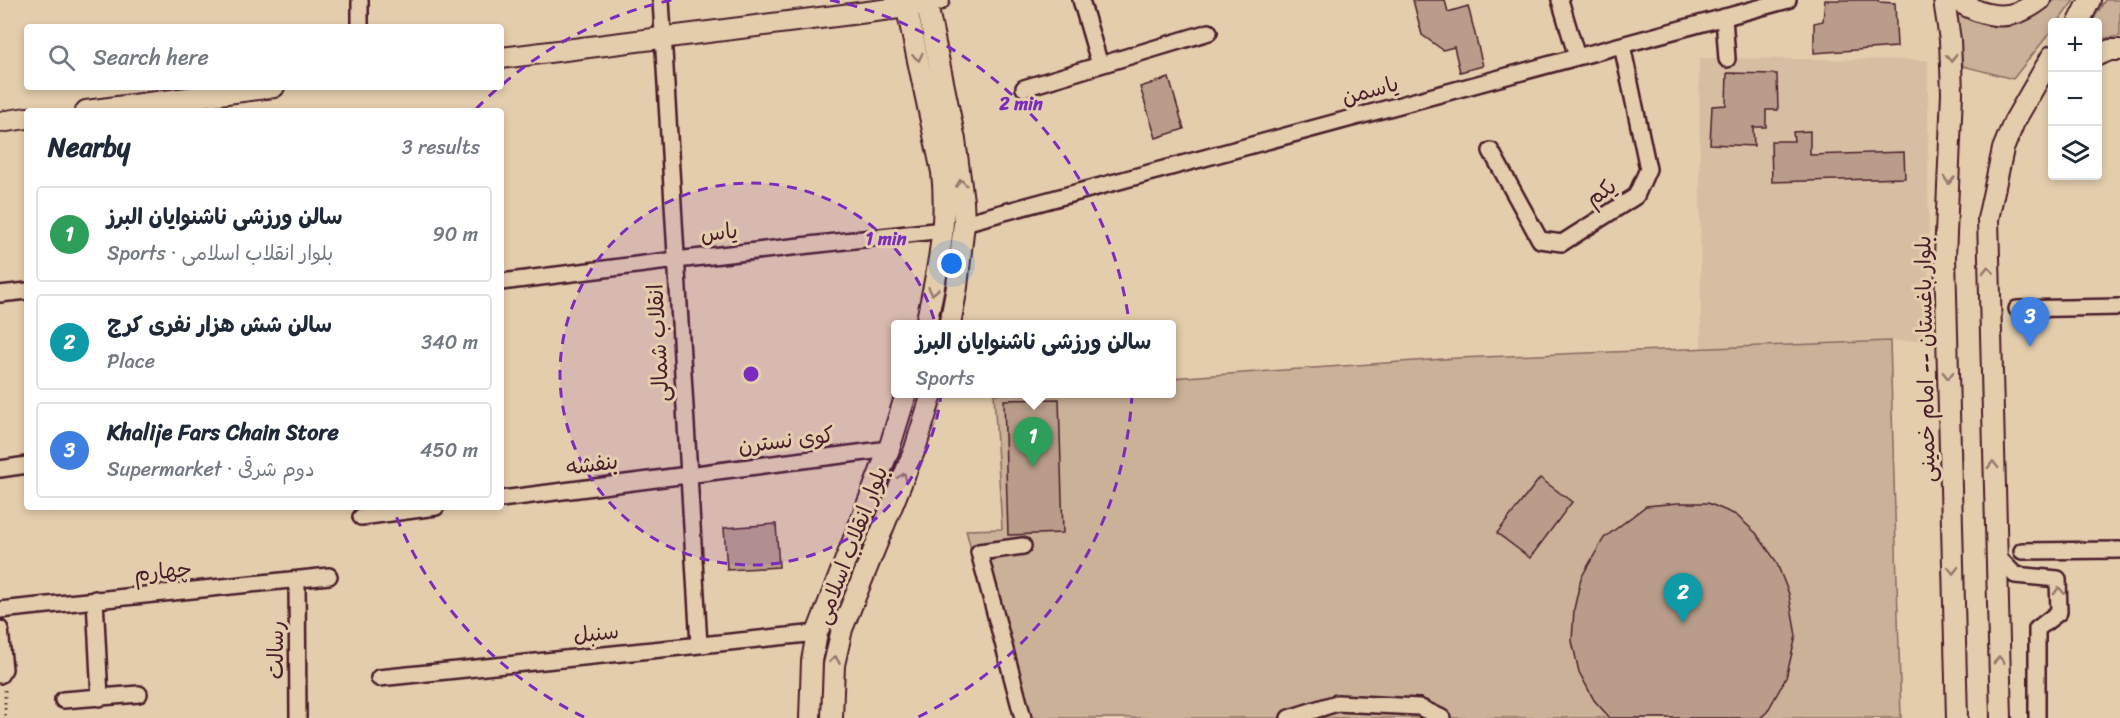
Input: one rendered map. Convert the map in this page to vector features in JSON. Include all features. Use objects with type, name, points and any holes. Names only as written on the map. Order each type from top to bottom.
[{"type":"main road","name":"بلوار باغستان -- امام خمینی","points":[[1944,0],[1950,40],[1952,93],[1946,257],[1957,718]]},
{"type":"main road","points":[[1958,0],[1963,5],[1990,15],[2008,16],[2027,10],[2040,0]]},
{"type":"main road","points":[[2081,18],[2090,0]]},
{"type":"main road","points":[[504,58],[931,1],[955,140],[964,223],[951,320]]},
{"type":"main road","points":[[906,3],[942,172],[945,198],[943,230],[927,320]]},
{"type":"main road","points":[[2102,53],[2120,50]]},
{"type":"main road","points":[[2001,718],[1988,219],[2002,149],[2014,122],[2048,63]]},
{"type":"main road","points":[[2028,98],[2048,84]]},
{"type":"main road","points":[[110,108],[250,90]]},
{"type":"main road","points":[[0,122],[24,118]]},
{"type":"main road","points":[[943,230],[964,223]]},
{"type":"main road","name":"بلوار انقلاب اسلامی","points":[[810,718],[812,661],[818,633],[889,449],[904,398]]},
{"type":"main road","name":"بلوار انقلاب اسلامی","points":[[832,718],[834,664],[842,629],[915,449],[931,398]]},
{"type":"street","points":[[360,0],[360,24]]},
{"type":"street","name":"انقلاب شمالی","points":[[661,0],[699,645]]},
{"type":"street","points":[[1081,0],[1100,65]]},
{"type":"street","points":[[1560,0],[1577,57]]},
{"type":"street","name":"یاسمن","points":[[964,223],[1788,0]]},
{"type":"street","points":[[1724,17],[1727,59]]},
{"type":"street","points":[[1024,88],[1209,32]]},
{"type":"street","name":"یکم","points":[[1491,151],[1540,240],[1562,243],[1636,196],[1648,169],[1622,45]]},
{"type":"street","name":"یاس","points":[[504,282],[943,230]]},
{"type":"street","points":[[0,294],[24,291]]},
{"type":"street","points":[[2017,309],[2120,307]]},
{"type":"street","name":"کوی نسترن","points":[[689,475],[889,449]]},
{"type":"street","points":[[0,469],[24,465]]},
{"type":"street","name":"بنفشه","points":[[504,499],[689,475]]},
{"type":"street","points":[[361,517],[414,510]]},
{"type":"street","points":[[1023,546],[979,552],[1023,718]]},
{"type":"street","points":[[2022,551],[2120,550]]},
{"type":"street","points":[[1995,554],[2015,576],[2058,579],[2059,612],[2037,629],[2037,718]]},
{"type":"street","name":"چهارم","points":[[0,610],[329,576]]},
{"type":"street","name":"رسالت","points":[[297,581],[298,718]]},
{"type":"street","points":[[95,599],[100,698]]},
{"type":"street","points":[[0,629],[2,672]]},
{"type":"street","name":"سنبل","points":[[379,678],[818,633]]},
{"type":"street","points":[[63,700],[139,694]]},
{"type":"street","points":[[1289,718],[1337,703],[1419,707],[1442,718]]},
{"type":"path","points":[[2,672],[5,718]]},
{"type":"shaded area","points":[[2052,0],[2074,0],[2061,18],[2048,18],[2048,35],[2013,79],[1963,66],[1955,10],[1980,23],[2002,24],[2048,5]]},
{"type":"shaded area","points":[[2105,0],[2120,0],[2120,36],[2102,38],[2102,18],[2094,18]]},
{"type":"shaded area","points":[[1699,58],[1928,60],[1929,340],[1701,348]]},
{"type":"shaded area","points":[[1890,341],[1901,718],[1015,718],[966,530],[1002,529],[994,398],[1176,398],[1176,378],[1458,358]]},
{"type":"building","points":[[1413,0],[1445,0],[1448,12],[1468,6],[1483,66],[1460,72],[1454,47],[1443,50],[1422,35]]},
{"type":"building","points":[[1825,0],[1878,0],[1895,3],[1897,47],[1814,53],[1814,23],[1823,21]]},
{"type":"building","points":[[1727,73],[1777,74],[1778,110],[1766,110],[1766,127],[1753,127],[1754,146],[1710,144],[1712,106],[1726,105]]},
{"type":"building","points":[[1169,78],[1184,129],[1156,138],[1140,87]]},
{"type":"building","points":[[1810,131],[1810,155],[1904,152],[1905,178],[1772,182],[1771,141],[1794,141],[1793,132]]},
{"type":"building","points":[[1059,399],[1063,533],[1008,535],[1004,400]]},
{"type":"building","points":[[1540,478],[1572,502],[1530,558],[1497,533]]},
{"type":"building","points":[[1708,503],[1736,515],[1756,533],[1776,561],[1789,594],[1796,636],[1786,678],[1767,712],[1760,718],[1610,718],[1594,700],[1579,672],[1572,641],[1574,609],[1581,578],[1604,538],[1646,506]]},
{"type":"building","points":[[776,524],[779,567],[727,570],[724,528]]},
{"type":"place","name":"Khalije Fars Chain Store","points":[[2030,347]]},
{"type":"place","name":"سالن ورزشی ناشنوایان البرز","points":[[1033,467]]},
{"type":"place","name":"سالن شش هزار نفری کرج","points":[[1683,623]]}]
